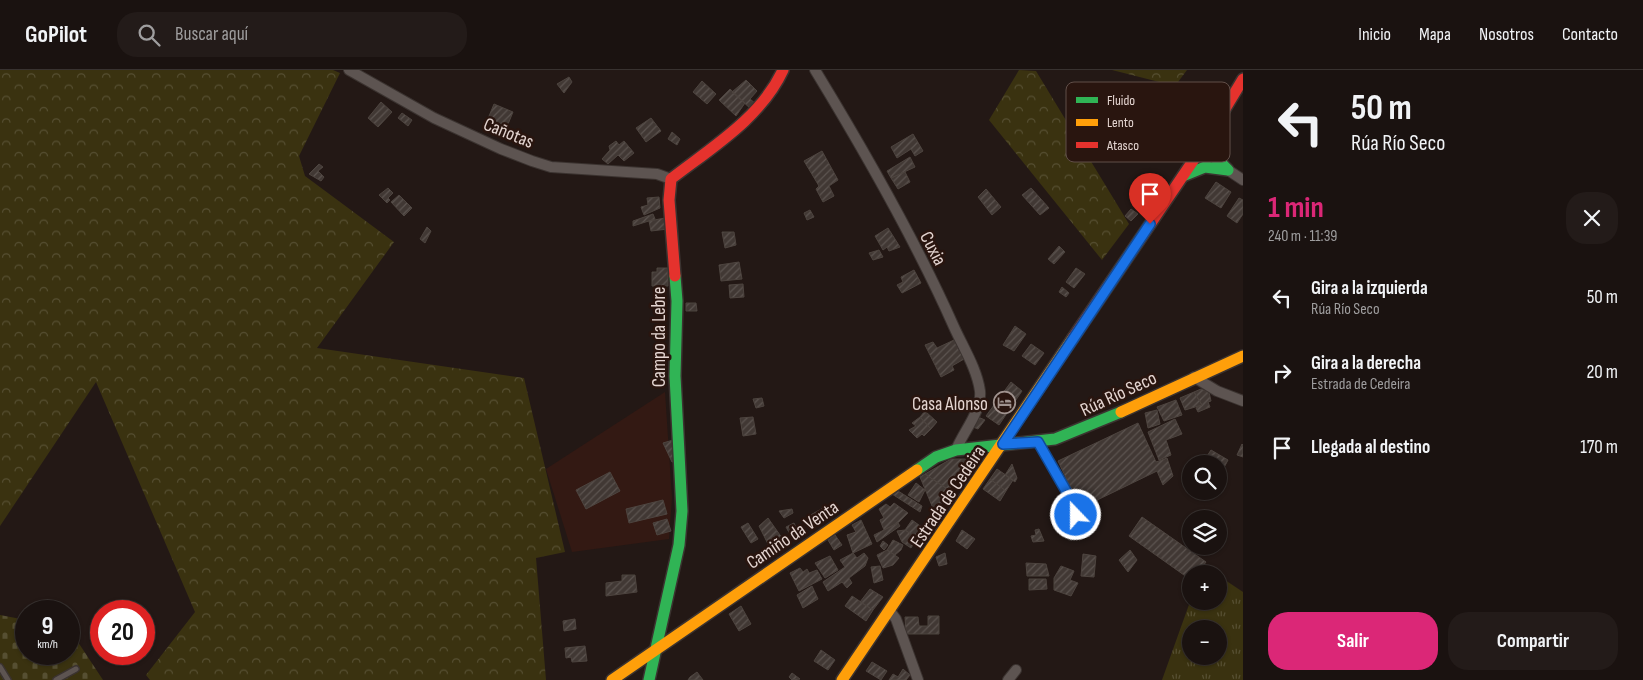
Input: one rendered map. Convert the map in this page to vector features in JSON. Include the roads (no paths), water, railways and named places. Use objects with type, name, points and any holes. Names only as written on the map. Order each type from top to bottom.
[{"type":"street","name":"Cañotas","points":[[349,70],[434,118],[501,150],[532,161],[551,167],[658,174],[671,179]]},
{"type":"street","points":[[671,179],[750,115],[766,97],[783,70]]},
{"type":"street","name":"Cuxia","points":[[815,70],[883,188],[933,282],[972,366],[980,391],[977,408],[956,450]]},
{"type":"street","name":"Estrada de Cedeira","points":[[1230,101],[1243,79]]},
{"type":"street","name":"Estrada de Cedeira","points":[[842,680],[1192,162]]},
{"type":"street","points":[[1215,162],[1243,180]]},
{"type":"street","points":[[1220,162],[1228,170]]},
{"type":"street","points":[[1182,177],[1198,168],[1208,166],[1228,170]]},
{"type":"street","name":"Campo da Lebre","points":[[649,680],[654,650],[679,545],[682,511],[675,376],[677,301],[669,200],[671,179]]},
{"type":"street","name":"Rúa Río Seco","points":[[1003,444],[1055,439],[1088,427],[1243,356]]},
{"type":"street","points":[[1194,377],[1217,391],[1243,401]]},
{"type":"street","name":"Camiño da Venta","points":[[612,680],[936,457],[956,450],[1003,444]]},
{"type":"street","points":[[890,611],[896,619],[918,680]]},
{"type":"street","points":[[1008,680],[1016,670]]},
{"type":"lane","points":[[1038,442],[1077,510],[1071,536]]},
{"type":"lane","points":[[0,668],[8,680]]},
{"type":"lane","points":[[56,680],[76,669]]},
{"type":"place","name":"Casa Alonso","points":[[1004,403]]}]
